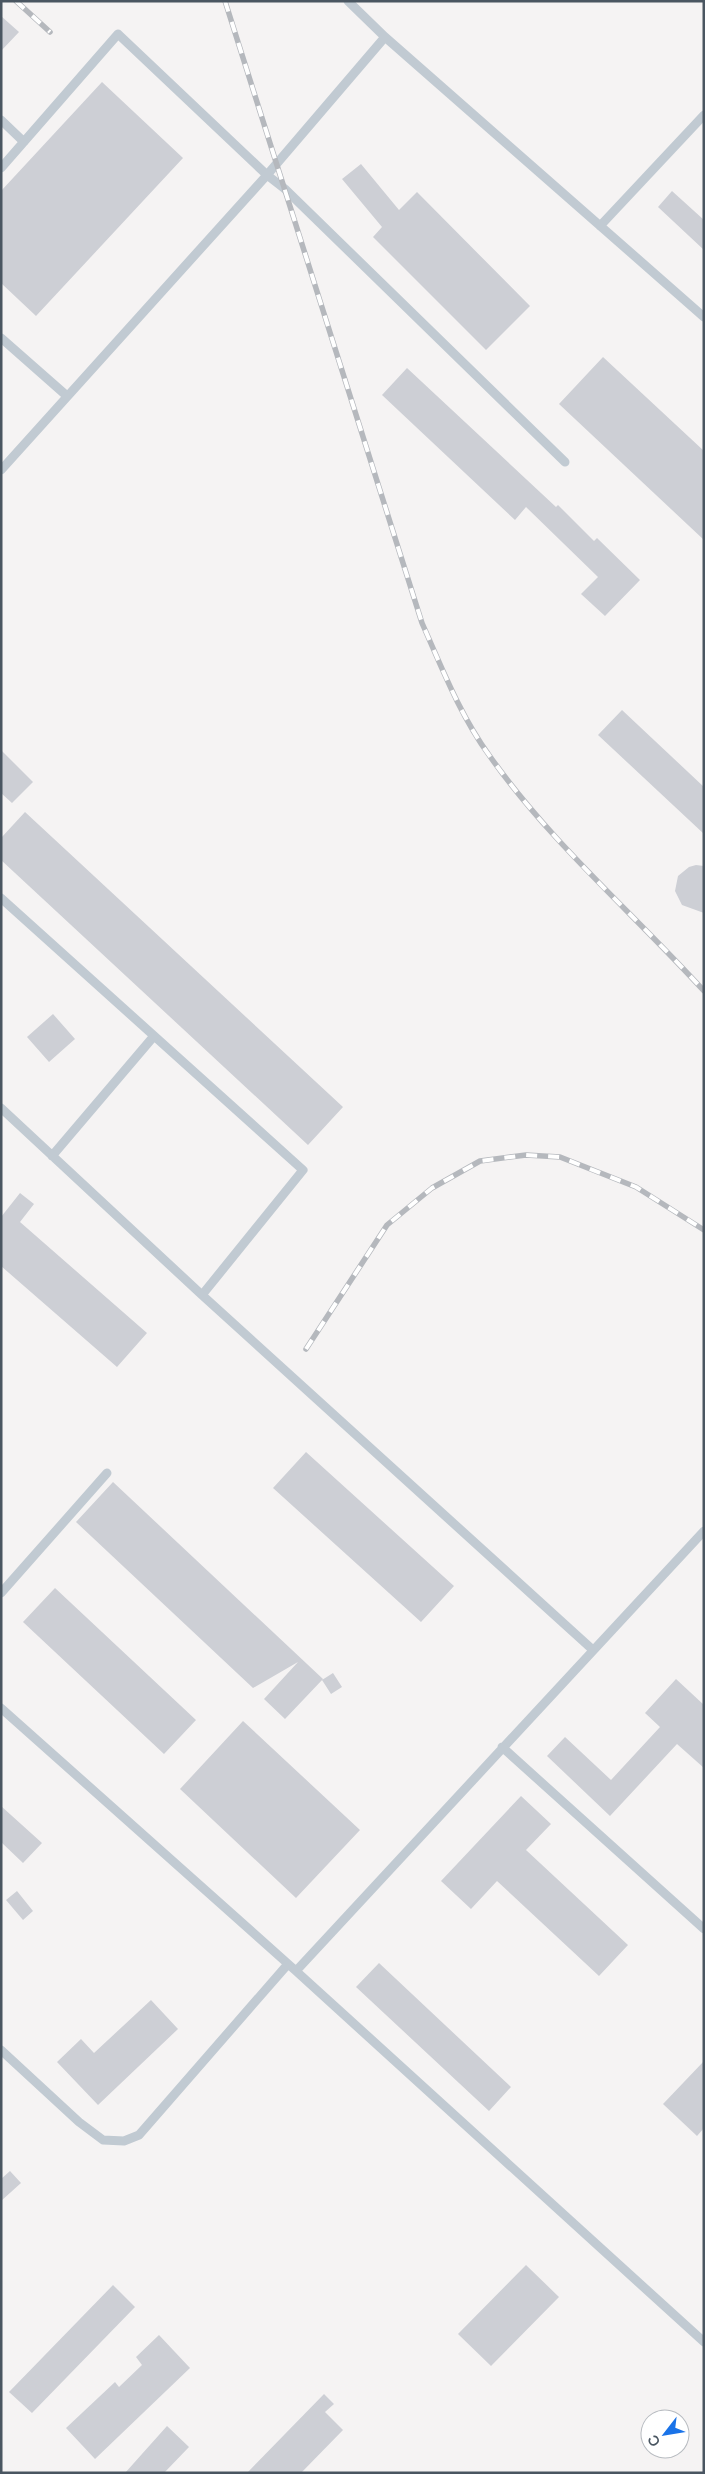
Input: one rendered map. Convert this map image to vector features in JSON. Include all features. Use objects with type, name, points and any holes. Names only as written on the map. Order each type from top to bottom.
[{"type":"lane","points":[[348,1],[385,37],[704,317]]},
{"type":"lane","points":[[1,168],[118,34],[267,175],[292,196],[565,462]]},
{"type":"lane","points":[[1,470],[267,175],[385,37]]},
{"type":"lane","points":[[600,226],[704,115]]},
{"type":"lane","points":[[1,120],[24,142]]},
{"type":"lane","points":[[1,338],[67,396]]},
{"type":"lane","points":[[1,898],[303,1170],[202,1295]]},
{"type":"lane","points":[[52,1156],[154,1036]]},
{"type":"lane","points":[[1,1108],[202,1295],[592,1650]]},
{"type":"lane","points":[[1,1593],[107,1473]]},
{"type":"lane","points":[[296,1971],[704,1531]]},
{"type":"lane","points":[[1,1708],[296,1971],[704,2342]]},
{"type":"lane","points":[[502,1747],[704,1929]]},
{"type":"lane","points":[[1,2050],[79,2122],[103,2140],[124,2141],[139,2135],[288,1964]]},
{"type":"building","points":[[1,16],[19,32],[1,51]]},
{"type":"building","points":[[102,82],[183,158],[36,316],[1,283],[1,191]]},
{"type":"building","points":[[361,164],[399,210],[417,192],[530,306],[486,350],[373,237],[382,227],[342,179]]},
{"type":"building","points":[[672,191],[704,220],[704,250],[658,207]]},
{"type":"building","points":[[603,357],[704,451],[704,540],[559,404]]},
{"type":"building","points":[[407,368],[556,507],[558,505],[594,541],[597,538],[640,580],[605,616],[581,594],[598,577],[526,507],[515,520],[382,395]]},
{"type":"building","points":[[622,710],[704,787],[704,834],[598,735]]},
{"type":"building","points":[[1,750],[33,782],[12,803],[1,793]]},
{"type":"building","points":[[25,812],[343,1107],[308,1145],[1,860],[1,838]]},
{"type":"building","points":[[696,865],[704,866],[704,913],[682,905],[675,891],[678,876],[689,867]]},
{"type":"building","points":[[53,1014],[75,1039],[49,1062],[27,1037]]},
{"type":"building","points":[[20,1193],[34,1204],[20,1222],[147,1333],[117,1367],[1,1266],[1,1217]]},
{"type":"building","points":[[306,1452],[454,1586],[421,1622],[273,1488]]},
{"type":"building","points":[[113,1482],[323,1679],[285,1719],[264,1699],[298,1662],[253,1688],[76,1522]]},
{"type":"building","points":[[55,1588],[196,1720],[164,1754],[23,1622]]},
{"type":"building","points":[[333,1673],[342,1687],[331,1694],[322,1680]]},
{"type":"building","points":[[676,1679],[704,1705],[704,1768],[677,1744],[610,1816],[547,1756],[565,1737],[611,1780],[660,1727],[645,1713]]},
{"type":"building","points":[[243,1721],[360,1830],[296,1898],[180,1789]]},
{"type":"building","points":[[521,1796],[551,1824],[526,1850],[628,1945],[599,1976],[497,1881],[471,1909],[441,1881]]},
{"type":"building","points":[[1,1806],[42,1843],[23,1863],[1,1842]]},
{"type":"building","points":[[17,1891],[33,1911],[23,1920],[6,1900]]},
{"type":"building","points":[[379,1963],[511,2087],[489,2111],[356,1987]]},
{"type":"building","points":[[151,2000],[178,2029],[98,2105],[57,2062],[81,2039],[94,2053]]},
{"type":"building","points":[[704,2061],[704,2128],[697,2136],[663,2104]]},
{"type":"building","points":[[10,2171],[21,2183],[1,2201],[1,2179]]},
{"type":"building","points":[[526,2265],[559,2297],[491,2366],[458,2334]]},
{"type":"building","points":[[113,2285],[135,2307],[32,2413],[9,2392]]},
{"type":"building","points":[[159,2335],[190,2368],[95,2459],[66,2428],[115,2382],[119,2387],[142,2365],[136,2357]]},
{"type":"building","points":[[324,2394],[334,2404],[325,2412],[343,2430],[301,2473],[247,2473]]},
{"type":"building","points":[[167,2426],[189,2447],[164,2473],[125,2473]]},
{"type":"railway","points":[[16,1],[50,32]]},
{"type":"railway","points":[[225,1],[422,623],[452,691],[469,724],[489,755],[538,818],[704,991]]},
{"type":"railway","points":[[306,1349],[387,1225],[432,1188],[480,1161],[526,1155],[560,1157],[636,1187],[704,1230]]}]
